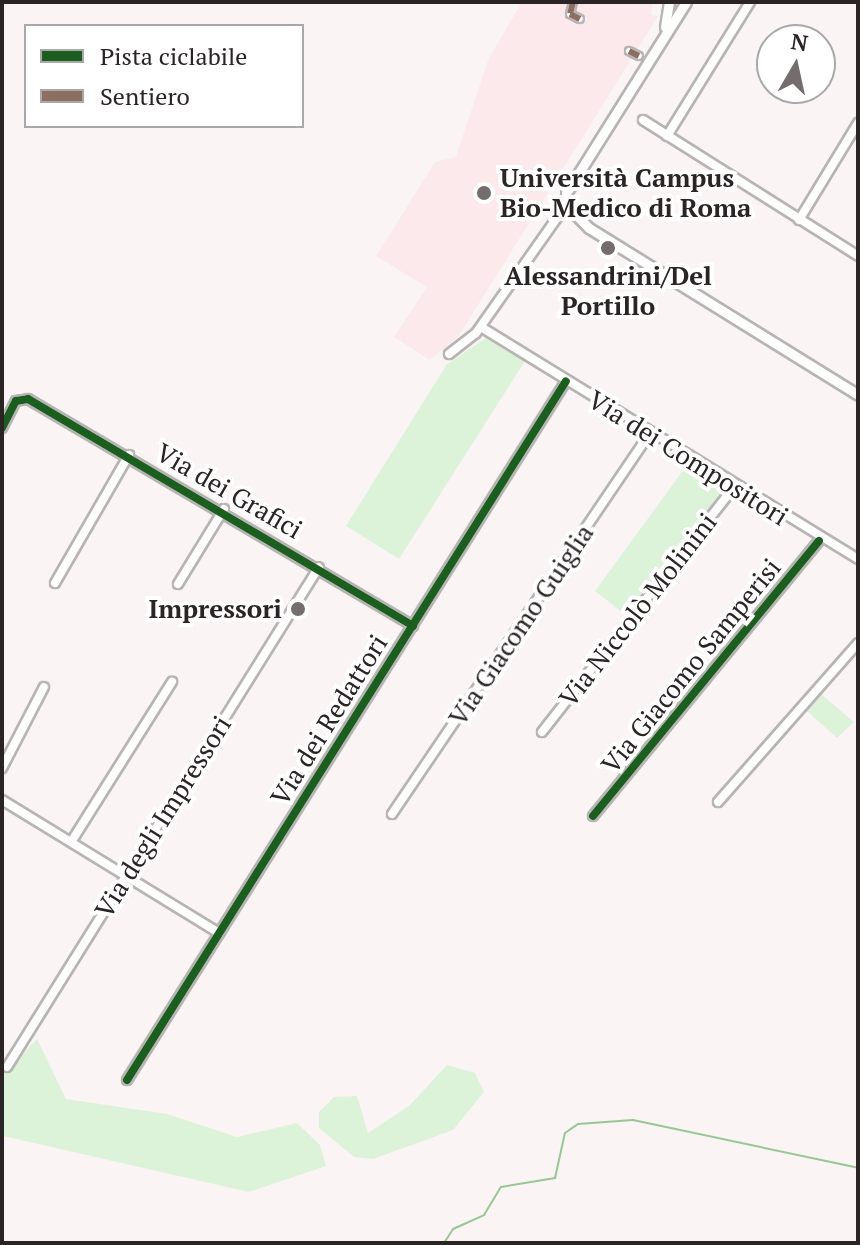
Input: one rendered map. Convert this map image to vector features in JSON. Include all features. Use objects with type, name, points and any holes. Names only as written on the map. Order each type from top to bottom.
[{"type":"street","points":[[573,2],[570,14],[580,19]]},
{"type":"street","points":[[660,42],[669,2]]},
{"type":"street","points":[[449,354],[481,327],[566,205],[566,193],[686,2]]},
{"type":"street","points":[[667,136],[750,2]]},
{"type":"street","points":[[629,51],[639,56]]},
{"type":"street","points":[[643,120],[858,256]]},
{"type":"street","points":[[799,220],[858,123]]},
{"type":"street","points":[[566,205],[589,228],[858,395]]},
{"type":"street","name":"Via dei Compositori","points":[[481,327],[819,541],[858,559]]},
{"type":"street","name":"Via dei Redattori","points":[[127,1080],[566,381]]},
{"type":"street","name":"Via dei Grafici","points":[[2,428],[21,398],[224,509],[413,626]]},
{"type":"street","name":"Via Giacomo Guiglia","points":[[392,814],[649,435]]},
{"type":"street","points":[[55,583],[129,455]]},
{"type":"street","name":"Via Niccolò Molinini","points":[[542,732],[733,488]]},
{"type":"street","points":[[178,584],[224,509]]},
{"type":"street","name":"Via Giacomo Samperisi","points":[[593,816],[819,541]]},
{"type":"street","name":"Via degli Impressori","points":[[7,1067],[319,567]]},
{"type":"street","points":[[718,802],[858,643]]},
{"type":"street","points":[[73,839],[172,682]]},
{"type":"street","points":[[2,768],[44,687]]},
{"type":"street","points":[[2,800],[73,839],[219,933]]},
{"type":"shaded area","name":"Università Campus Bio-Medico di Roma","points":[[522,2],[652,2],[651,15],[658,16],[458,337],[430,360],[394,337],[427,287],[376,256],[435,162],[456,157],[489,58]]},
{"type":"green space","points":[[486,338],[525,361],[399,559],[346,526],[447,364]]},
{"type":"green space","points":[[687,465],[724,486],[723,494],[627,616],[595,591]]},
{"type":"green space","points":[[821,694],[854,722],[837,738],[807,711]]},
{"type":"green space","points":[[37,1039],[66,1099],[167,1114],[237,1137],[297,1123],[320,1145],[326,1166],[249,1192],[3,1136],[2,1077]]},
{"type":"green space","points":[[447,1065],[475,1073],[484,1092],[453,1130],[373,1159],[354,1157],[319,1128],[319,1112],[334,1097],[357,1096],[368,1133],[409,1106]]},
{"type":"waterway","points":[[444,1243],[453,1229],[484,1215],[501,1187],[555,1178],[565,1133],[578,1124],[633,1120],[858,1168]]},
{"type":"marked path","points":[[573,2],[570,14],[580,19]]},
{"type":"marked path","points":[[629,51],[639,56]]},
{"type":"cycle path","points":[[127,1080],[566,381]]},
{"type":"cycle path","points":[[2,428],[16,401],[28,399],[413,626]]},
{"type":"cycle path","points":[[593,816],[819,541]]},
{"type":"place","name":"Università Campus Bio-Medico di Roma","points":[[484,193]]},
{"type":"place","name":"Alessandrini/Del Portillo","points":[[608,248]]},
{"type":"place","name":"Impressori","points":[[298,609]]}]
